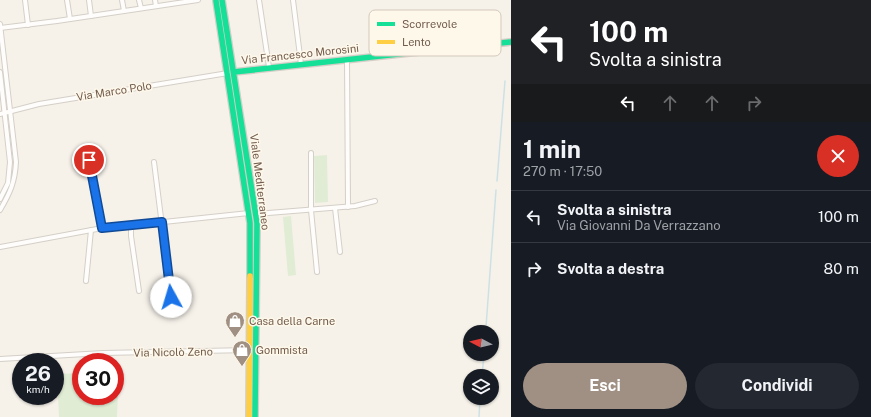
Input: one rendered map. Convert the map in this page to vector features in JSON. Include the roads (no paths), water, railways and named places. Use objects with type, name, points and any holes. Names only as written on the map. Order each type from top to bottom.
[{"type":"street","points":[[25,0],[28,25]]},
{"type":"street","points":[[67,0],[70,19]]},
{"type":"street","points":[[89,0],[91,16]]},
{"type":"street","points":[[122,0],[124,11]]},
{"type":"street","points":[[139,0],[141,8]]},
{"type":"street","points":[[155,0],[156,6]]},
{"type":"street","points":[[0,28],[198,0]]},
{"type":"street","name":"Viale Mediterraneo","points":[[218,0],[256,214],[256,417]]},
{"type":"street","points":[[259,0],[269,67]]},
{"type":"street","points":[[293,0],[301,64]]},
{"type":"street","points":[[0,24],[16,162],[13,184],[0,210]]},
{"type":"street","name":"Via Francesco Morosini","points":[[501,43],[511,42]]},
{"type":"street","name":"Via Francesco Morosini","points":[[231,72],[376,56]]},
{"type":"street","points":[[347,59],[348,207]]},
{"type":"street","points":[[0,72],[2,113],[10,162],[8,183],[0,199]]},
{"type":"street","name":"Viale Mediterraneo","points":[[231,72],[249,213],[249,417]]},
{"type":"street","name":"Via Marco Polo","points":[[2,113],[39,104],[231,72]]},
{"type":"street","points":[[311,153],[311,210],[317,272]]},
{"type":"street","points":[[89,160],[102,228]]},
{"type":"street","points":[[154,162],[171,297]]},
{"type":"street","points":[[256,214],[348,207],[375,201]]},
{"type":"street","points":[[336,208],[340,252]]},
{"type":"street","points":[[0,247],[102,228],[249,213]]},
{"type":"street","points":[[131,225],[139,291]]},
{"type":"street","points":[[86,281],[91,230]]},
{"type":"street","name":"Via Nicolò Zeno","points":[[0,359],[110,353],[250,350]]},
{"type":"waterway","points":[[497,181],[505,81]]},
{"type":"waterway","points":[[486,325],[496,190]]},
{"type":"waterway","points":[[483,361],[483,369]]},
{"type":"waterway","points":[[479,417],[480,405]]},
{"type":"place","name":"Casa della Carne","points":[[235,338]]},
{"type":"place","name":"Gommista","points":[[242,367]]}]
